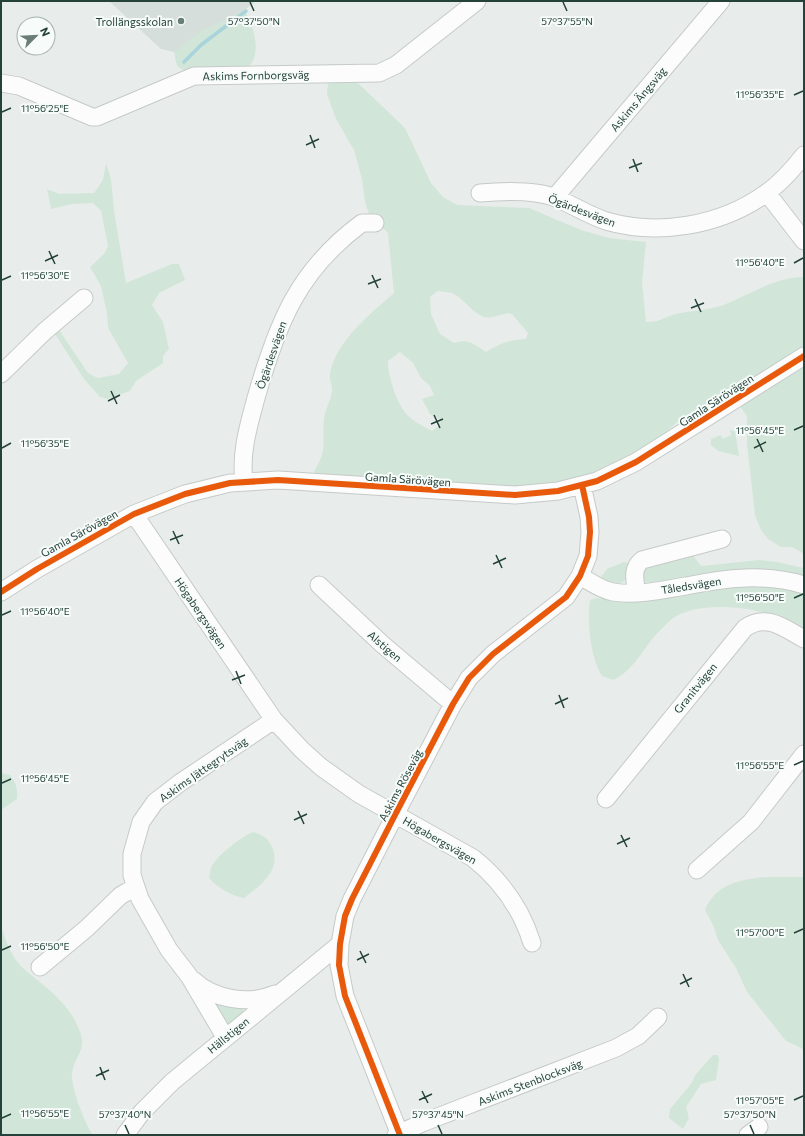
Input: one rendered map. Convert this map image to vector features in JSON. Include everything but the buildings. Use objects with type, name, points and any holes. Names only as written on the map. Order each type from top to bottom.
[{"type":"street","name":"Askims Fornborgsväg","points":[[1,83],[19,86],[92,117],[97,117],[194,76],[379,72],[396,65],[477,1]]},
{"type":"street","name":"Askims Ängsväg","points":[[555,198],[721,1]]},
{"type":"street","name":"Ögärdesvägen","points":[[480,193],[504,191],[555,198],[585,214],[605,220],[651,229],[677,227],[707,221],[748,204],[767,193],[804,155]]},
{"type":"street","points":[[767,193],[804,241]]},
{"type":"street","name":"Ögärdesvägen","points":[[244,481],[243,470],[245,447],[252,413],[271,348],[288,309],[310,272],[331,248],[362,223],[375,223]]},
{"type":"street","points":[[1,374],[45,331],[84,298]]},
{"type":"street","name":"Gamla Särövägen","points":[[1,592],[36,569],[134,514],[185,494],[244,481],[316,482],[515,496],[558,491],[582,485],[612,474],[636,462],[804,356]]},
{"type":"street","name":"Askims Röseväg","points":[[398,1134],[345,996],[339,965],[342,930],[352,899],[453,704],[469,678],[481,665],[566,597],[580,576],[588,556],[590,532],[589,517],[582,485]]},
{"type":"street","name":"Högabergsvägen","points":[[134,514],[274,720],[302,750],[321,767],[359,794],[473,858],[486,868],[515,902],[525,921],[532,943]]},
{"type":"street","points":[[637,593],[634,570],[637,564],[642,560],[722,539]]},
{"type":"street","name":"Tåledsvägen","points":[[580,576],[604,589],[620,593],[637,593],[718,580],[748,578],[787,581],[804,585]]},
{"type":"street","name":"Alstigen","points":[[319,586],[382,644],[453,704]]},
{"type":"street","name":"Granitvägen","points":[[606,799],[745,628],[757,621],[764,621],[772,623],[804,639]]},
{"type":"street","name":"Askims Jättegrytsväg","points":[[225,1037],[188,976],[177,962],[150,918],[135,888],[131,868],[134,841],[146,812],[155,802],[181,782],[274,720]]},
{"type":"street","points":[[697,870],[751,822],[804,754]]},
{"type":"street","points":[[40,967],[87,928],[115,900],[135,888]]},
{"type":"street","name":"Hällstigen","points":[[125,1135],[153,1100],[225,1037],[340,944]]},
{"type":"street","name":"Askims Jättegrytsväg","points":[[188,976],[204,988],[220,995],[237,999],[257,999],[283,990]]},
{"type":"street","name":"Askims Stenblocksväg","points":[[398,1134],[616,1048],[638,1036],[658,1017]]},
{"type":"shaded area","name":"Trollängsskolan","points":[[109,1],[256,1],[217,32],[193,48],[174,52],[161,49]]},
{"type":"green space","points":[[244,11],[248,16],[254,32],[256,50],[251,64],[245,68],[208,72],[189,71],[181,69],[177,65],[174,52],[203,30]]},
{"type":"green space","points":[[334,81],[349,81],[358,83],[405,128],[431,183],[443,197],[457,205],[529,208],[581,230],[609,238],[646,242],[642,283],[646,322],[658,321],[675,314],[721,306],[782,280],[804,277],[804,554],[792,547],[781,547],[768,539],[761,530],[755,515],[747,444],[747,416],[729,391],[682,418],[666,432],[625,460],[578,479],[515,487],[316,477],[314,472],[324,446],[324,419],[332,393],[330,376],[333,362],[346,340],[355,329],[394,293],[388,233],[369,214],[354,150],[336,119],[327,94],[328,84]],"holes":[[[438,291],[454,294],[476,313],[484,317],[488,318],[509,313],[512,314],[528,333],[526,339],[505,342],[486,352],[471,343],[463,341],[454,343],[440,334],[431,314],[430,297]],[[400,352],[413,363],[421,378],[430,386],[434,395],[422,399],[430,414],[440,419],[439,426],[432,431],[407,414],[401,406],[395,393],[389,373],[388,361]]]},
{"type":"green space","points":[[106,163],[111,179],[114,211],[126,283],[172,264],[179,264],[185,280],[159,293],[152,305],[163,322],[169,349],[163,356],[163,363],[136,381],[130,391],[107,399],[100,397],[84,379],[53,331],[57,327],[88,373],[98,378],[119,374],[128,363],[108,328],[107,313],[101,286],[90,267],[104,254],[108,246],[101,211],[93,203],[72,204],[51,209],[47,189],[59,194],[94,193],[103,180]]},
{"type":"green space","points":[[730,430],[735,431],[739,456],[718,451],[711,445],[711,439],[721,435],[723,439],[731,435]]},
{"type":"green space","points":[[692,554],[701,566],[759,560],[804,568],[804,576],[775,571],[732,570],[703,573],[653,584],[643,581],[641,567]]},
{"type":"green space","points":[[624,562],[630,564],[628,576],[622,582],[611,583],[601,577],[607,569]]},
{"type":"green space","points":[[745,584],[804,591],[804,631],[777,617],[753,610],[723,607],[695,610],[682,613],[672,619],[661,629],[626,672],[613,680],[602,676],[595,659],[590,639],[590,600],[597,598],[617,602],[637,601]]},
{"type":"green space","points":[[1,773],[10,775],[14,781],[17,789],[17,799],[1,810]]},
{"type":"green space","points":[[253,832],[269,841],[274,855],[274,863],[272,870],[263,882],[244,898],[225,891],[209,878],[211,868],[218,858],[236,842]]},
{"type":"green space","points":[[765,877],[804,877],[804,1050],[786,1041],[747,992],[736,968],[718,940],[713,925],[705,910],[715,894],[729,885]]},
{"type":"green space","points":[[1,927],[9,947],[23,969],[50,990],[62,1002],[77,1024],[82,1038],[82,1044],[80,1053],[73,1066],[73,1086],[86,1122],[93,1135],[1,1135]]},
{"type":"green space","points":[[206,996],[242,1007],[245,1014],[226,1027]]},
{"type":"green space","points":[[713,1055],[718,1055],[719,1060],[716,1080],[701,1084],[686,1107],[689,1118],[683,1129],[669,1118],[670,1109],[691,1084],[696,1074]]},
{"type":"waterway","points":[[184,62],[201,45],[246,11]]},
{"type":"cycle path","points":[[1,592],[37,569],[134,514],[185,494],[230,483],[278,480],[515,495],[558,491],[597,481],[636,462],[804,356]]},
{"type":"cycle path","points":[[400,1135],[345,996],[339,965],[340,944],[345,916],[352,899],[395,815],[453,704],[469,678],[493,654],[566,597],[580,576],[588,556],[590,532],[589,517],[582,485]]},
{"type":"place","name":"Trollängsskolan","points":[[181,21]]}]
